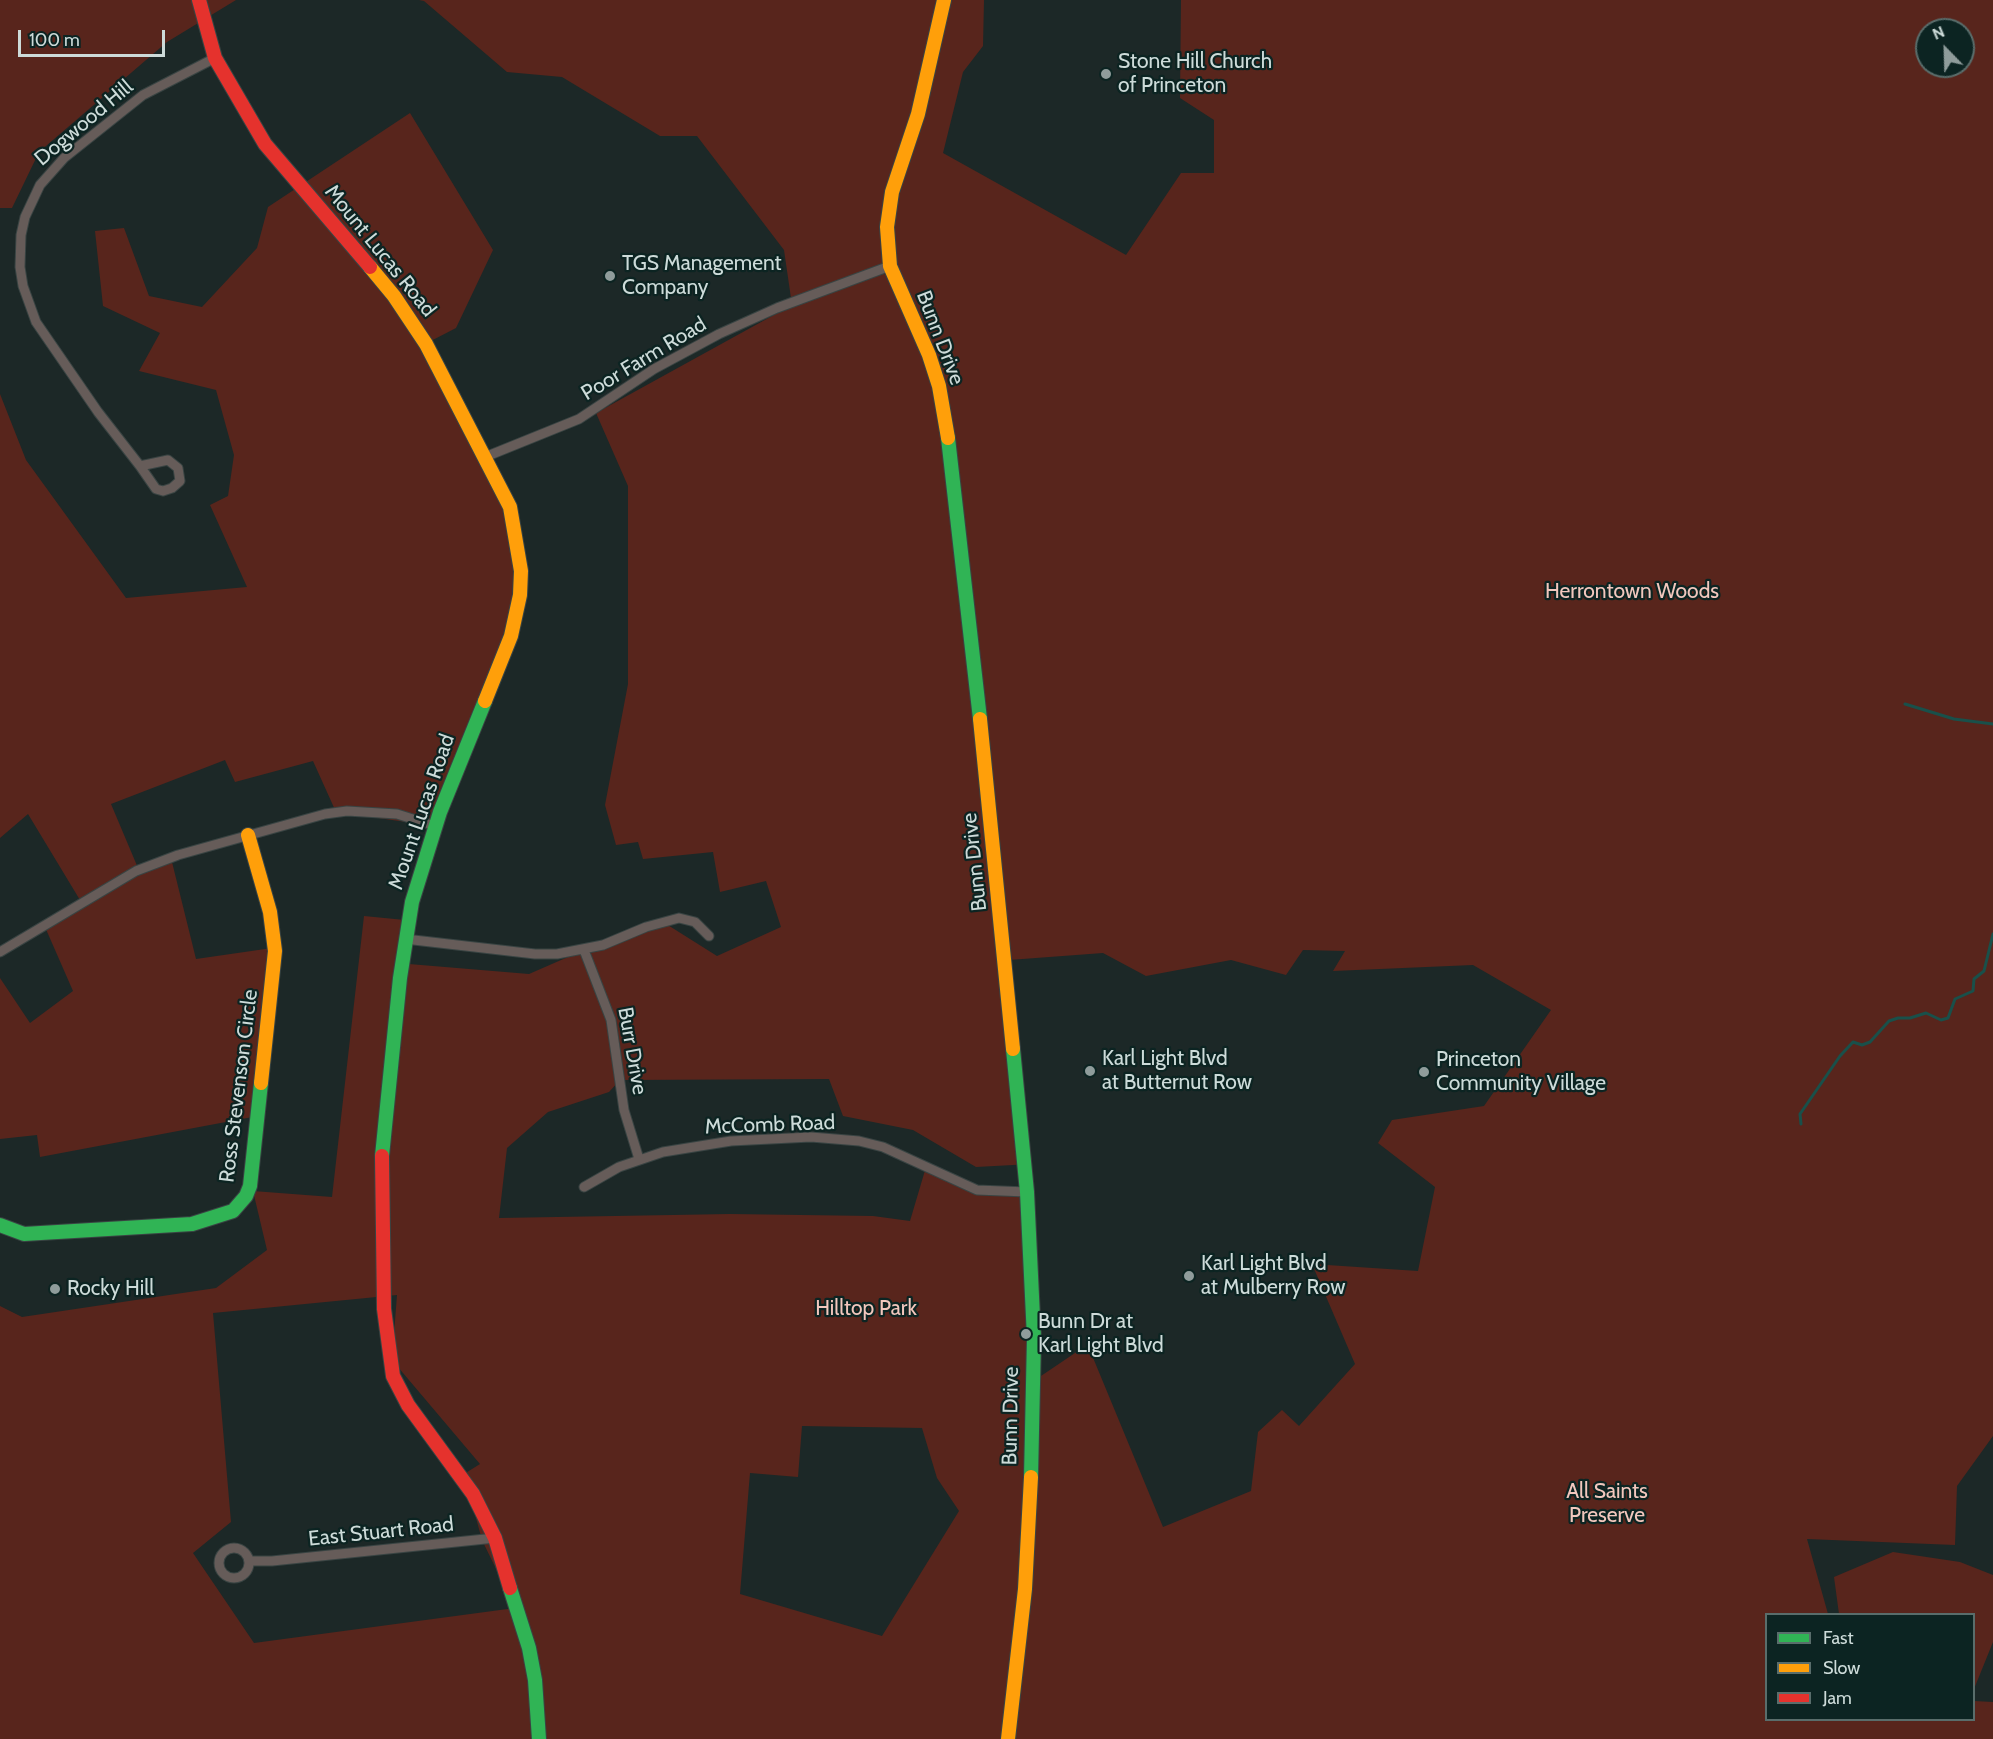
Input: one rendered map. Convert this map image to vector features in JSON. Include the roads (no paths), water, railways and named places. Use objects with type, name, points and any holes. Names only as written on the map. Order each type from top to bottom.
[{"type":"street","name":"Mount Lucas Road","points":[[199,0],[215,58],[247,116],[276,159],[414,322],[510,507],[516,530],[521,571],[520,595],[511,636],[435,826],[420,869],[405,939],[381,1162],[384,1309],[389,1361],[399,1390],[473,1494],[495,1538],[529,1648],[537,1701],[539,1739]]},
{"type":"street","name":"Bunn Drive","points":[[944,0],[918,114],[892,192],[886,227],[890,266],[929,355],[939,386],[946,423],[986,769],[1027,1192],[1034,1338],[1032,1464],[1025,1589],[1008,1739]]},
{"type":"street","name":"Dogwood Hill","points":[[140,466],[98,412],[36,322],[23,286],[20,267],[21,235],[25,217],[40,185],[64,158],[142,95],[215,58]]},
{"type":"street","name":"Poor Farm Road","points":[[485,457],[579,419],[654,369],[719,334],[777,308],[890,266]]},
{"type":"street","points":[[0,952],[136,871],[178,855],[325,814],[347,811],[397,814],[435,826]]},
{"type":"street","name":"Ross Stevenson Circle","points":[[0,1225],[24,1234],[192,1224],[208,1221],[233,1210],[246,1196],[250,1186],[275,951],[270,912],[248,835]]},
{"type":"street","points":[[405,939],[535,954],[584,950],[603,945],[646,927],[679,918],[695,922],[709,936]]},
{"type":"street","name":"Burr Drive","points":[[584,950],[611,1020],[620,1092],[639,1159]]},
{"type":"street","name":"McComb Road","points":[[584,1187],[639,1159],[686,1148],[731,1141],[835,1138],[859,1141],[898,1153],[954,1182],[977,1190],[1027,1192]]},
{"type":"street","name":"East Stuart Road","points":[[249,1561],[272,1561],[495,1538]]},
{"type":"waterway","points":[[1905,704],[1954,719],[1993,724]]},
{"type":"waterway","points":[[1801,1124],[1800,1114],[1840,1056],[1853,1042],[1862,1045],[1870,1042],[1889,1021],[1898,1018],[1910,1018],[1926,1013],[1941,1020],[1948,1018],[1955,999],[1973,991],[1974,979],[1984,971],[1993,934]]},
{"type":"place","name":"Stone Hill Church of Princeton","points":[[1106,74]]},
{"type":"place","name":"TGS Management Company","points":[[610,276]]},
{"type":"place","name":"Karl Light Blvd at Butternut Row","points":[[1090,1071]]},
{"type":"place","name":"Princeton Community Village","points":[[1424,1072]]},
{"type":"place","name":"Karl Light Blvd at Mulberry Row","points":[[1189,1276]]},
{"type":"place","name":"Rocky Hill","points":[[55,1289]]},
{"type":"place","name":"Bunn Dr at Karl Light Blvd","points":[[1026,1334]]},
{"type":"park label","name":"Herrontown Woods","points":[[1632,592]]},
{"type":"park label","name":"Hilltop Park","points":[[866,1309]]},
{"type":"park label","name":"All Saints Preserve","points":[[1607,1504]]}]
